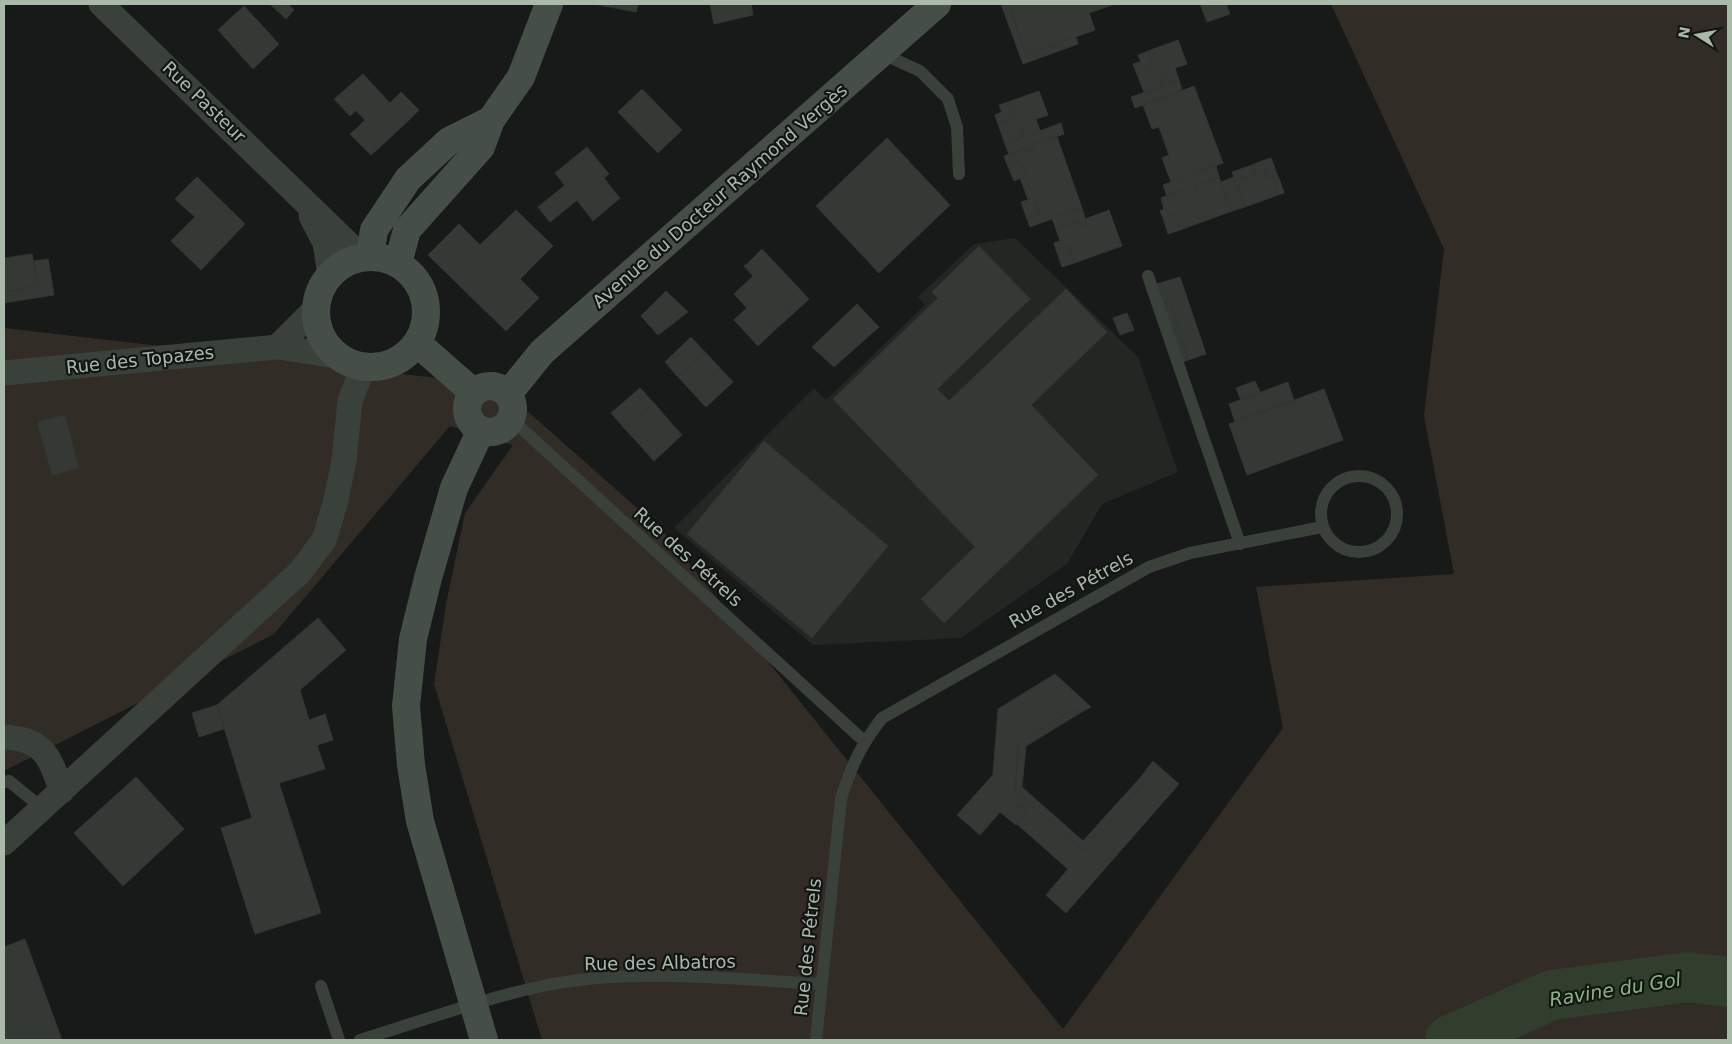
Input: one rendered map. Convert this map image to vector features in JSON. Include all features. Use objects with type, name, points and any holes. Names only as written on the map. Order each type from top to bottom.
[{"type":"main road","points":[[398,264],[407,230],[481,147],[492,120],[521,76],[549,4]]},
{"type":"main road","name":"Avenue du Docteur Raymond Vergès","points":[[509,406],[542,352],[883,54],[937,4]]},
{"type":"main road","points":[[369,248],[380,257],[398,264],[417,281],[423,293],[426,318],[417,343],[406,354],[394,362],[378,366],[363,366],[337,356],[325,342],[317,326],[316,308],[320,290],[330,274],[369,248],[408,179],[414,173],[449,141],[492,120]]},
{"type":"main road","points":[[417,343],[473,392]]},
{"type":"main road","points":[[487,386],[495,386],[509,406],[501,429],[495,431],[481,430],[475,426],[467,414],[467,406],[473,392],[487,386]]},
{"type":"main road","points":[[481,430],[454,488],[428,578],[413,639],[406,706],[411,765],[420,820],[472,1005],[484,1040]]},
{"type":"street","name":"Rue Pasteur","points":[[101,4],[246,141],[304,202],[348,228],[369,248]]},
{"type":"street","name":"Rue Pasteur","points":[[304,202],[325,243],[330,274]]},
{"type":"street","points":[[277,347],[316,308]]},
{"type":"street","name":"Rue des Topazes","points":[[4,373],[277,347],[337,356]]},
{"type":"street","points":[[4,843],[300,572],[324,540],[335,504],[344,461],[350,401],[363,366]]},
{"type":"street","points":[[4,736],[26,740],[48,755],[62,790]]},
{"type":"lane","points":[[883,54],[920,71],[948,98],[956,127],[959,174]]},
{"type":"lane","points":[[1148,276],[1240,544]]},
{"type":"lane","name":"Rue des Pétrels","points":[[509,406],[864,741]]},
{"type":"lane","points":[[1355,475],[1372,477],[1387,487],[1396,502],[1398,518],[1392,535],[1380,548],[1363,553],[1346,551],[1332,542],[1322,527],[1321,510],[1327,493],[1339,481],[1355,475]]},
{"type":"lane","name":"Rue des Pétrels","points":[[816,1040],[841,799],[851,768],[864,741],[882,718],[1149,567],[1190,553],[1322,527]]},
{"type":"lane","points":[[4,782],[9,781],[42,808]]},
{"type":"lane","name":"Rue des Albatros","points":[[360,1040],[472,1005],[538,987],[579,981],[635,977],[709,977],[821,984]]},
{"type":"lane","points":[[321,986],[339,1040]]},
{"type":"shaded area","points":[[1331,4],[1728,4],[1728,1040],[542,1040],[434,684],[446,604],[465,513],[513,445],[450,426],[274,634],[4,771],[4,328],[515,387],[525,409],[663,531],[1063,1029],[1283,728],[1256,587],[1454,574],[1424,416],[1444,249]]},
{"type":"shaded area","points":[[1015,238],[1138,357],[1178,472],[1102,504],[1067,564],[961,638],[813,645],[674,528],[814,388],[826,400],[925,305],[918,297],[974,244]]},
{"type":"building","points":[[270,4],[288,4],[294,10],[286,19]]},
{"type":"building","points":[[594,4],[638,4],[636,12]]},
{"type":"building","points":[[710,4],[751,4],[753,15],[714,24]]},
{"type":"building","points":[[1001,4],[1008,4],[1026,55],[1076,37],[1078,44],[1023,64]]},
{"type":"building","points":[[1008,4],[1115,4],[1089,13],[1095,30],[1026,55]]},
{"type":"building","points":[[1200,4],[1226,4],[1230,14],[1207,22]]},
{"type":"building","points":[[244,6],[279,44],[253,69],[218,30]]},
{"type":"building","points":[[1178,40],[1187,64],[1175,68],[1179,80],[1169,83],[1166,74],[1159,77],[1163,86],[1144,92],[1137,74],[1153,68],[1148,51]]},
{"type":"building","points":[[1148,51],[1153,68],[1137,74],[1133,64],[1141,62],[1138,55]]},
{"type":"building","points":[[363,74],[390,103],[401,92],[419,110],[407,122],[399,113],[386,126],[394,134],[378,149],[357,128],[365,120],[340,94]]},
{"type":"building","points":[[1166,74],[1169,83],[1179,80],[1182,90],[1171,95],[1172,98],[1166,100],[1165,97],[1135,108],[1131,97],[1163,86],[1159,77]]},
{"type":"building","points":[[1194,86],[1223,163],[1199,172],[1197,169],[1191,171],[1193,174],[1171,182],[1162,158],[1169,155],[1159,127],[1152,129],[1143,105],[1165,97],[1166,100],[1172,98],[1171,95]]},
{"type":"building","points":[[642,89],[682,130],[658,153],[618,112]]},
{"type":"building","points":[[1039,91],[1048,115],[1036,119],[1040,131],[1031,134],[1028,125],[1021,128],[1024,136],[1005,144],[998,124],[1015,118],[1008,102]]},
{"type":"building","points":[[340,94],[356,110],[350,116],[334,99]]},
{"type":"building","points":[[1008,102],[1015,118],[998,124],[995,115],[1002,112],[999,105]]},
{"type":"building","points":[[399,113],[407,122],[394,134],[386,126]]},
{"type":"building","points":[[1061,123],[1064,134],[1033,145],[1034,149],[1028,151],[1026,148],[1009,154],[1005,144],[1024,136],[1021,128],[1028,125],[1031,134]]},
{"type":"building","points":[[357,128],[378,149],[371,155],[350,134]]},
{"type":"building","points":[[1057,137],[1082,208],[1058,217],[1057,213],[1051,216],[1052,219],[1030,227],[1027,219],[1040,214],[1034,198],[1028,199],[1020,178],[1026,176],[1020,160],[1007,164],[1004,156],[1026,148],[1028,151],[1034,149],[1033,145]]},
{"type":"building","points":[[887,138],[950,205],[879,273],[816,206]]},
{"type":"building","points":[[587,147],[609,174],[604,178],[614,191],[587,213],[555,173]]},
{"type":"building","points":[[1271,158],[1277,174],[1267,178],[1262,161]]},
{"type":"building","points":[[1020,160],[1026,176],[1014,181],[1007,164]]},
{"type":"building","points":[[1262,161],[1267,178],[1277,174],[1280,181],[1274,183],[1278,195],[1245,207],[1235,181],[1255,175],[1252,165]]},
{"type":"building","points":[[1252,165],[1255,175],[1235,181],[1245,207],[1232,211],[1221,182],[1234,177],[1232,172]]},
{"type":"building","points":[[1216,166],[1219,177],[1194,186],[1197,194],[1190,197],[1187,188],[1167,196],[1163,185],[1193,174],[1191,171],[1197,169],[1199,172]]},
{"type":"building","points":[[197,177],[245,224],[201,270],[171,241],[195,217],[175,199]]},
{"type":"building","points":[[1219,177],[1232,211],[1180,230],[1174,214],[1163,218],[1160,211],[1164,209],[1161,198],[1187,188],[1190,197],[1197,194],[1194,186]]},
{"type":"building","points":[[1280,181],[1284,193],[1278,195],[1274,183]]},
{"type":"building","points":[[565,185],[577,200],[565,210],[553,195]]},
{"type":"building","points":[[614,191],[620,198],[593,221],[587,213]]},
{"type":"building","points":[[553,195],[565,210],[550,222],[538,207]]},
{"type":"building","points":[[1034,198],[1040,214],[1027,219],[1021,202]]},
{"type":"building","points":[[1082,208],[1087,225],[1081,227],[1079,221],[1056,229],[1051,216],[1057,213],[1058,217]]},
{"type":"building","points":[[516,210],[553,246],[520,279],[539,298],[506,331],[428,255],[459,224],[480,245]]},
{"type":"building","points":[[1109,210],[1122,246],[1074,263],[1068,246],[1056,250],[1054,243],[1060,241],[1056,229],[1079,221],[1081,227],[1087,225],[1085,219]]},
{"type":"building","points":[[1174,214],[1180,230],[1168,234],[1163,218]]},
{"type":"building","points":[[979,246],[1030,299],[937,389],[949,401],[1066,289],[1107,332],[1031,405],[1098,475],[944,623],[921,599],[975,547],[833,399],[938,298],[932,292]]},
{"type":"building","points":[[1068,246],[1074,263],[1062,267],[1056,250]]},
{"type":"building","points":[[762,249],[809,299],[794,313],[748,263]]},
{"type":"building","points":[[32,254],[38,286],[4,292],[4,258]]},
{"type":"building","points":[[48,259],[54,295],[4,303],[4,292],[38,286],[34,261]]},
{"type":"building","points":[[748,263],[794,313],[777,328],[753,302],[747,308],[734,294],[753,276],[744,266]]},
{"type":"building","points":[[1180,277],[1206,354],[1188,360],[1184,346],[1178,348],[1172,331],[1179,328],[1170,301],[1163,304],[1157,284]]},
{"type":"building","points":[[666,291],[688,312],[658,335],[641,316]]},
{"type":"building","points":[[1170,301],[1179,328],[1172,331],[1163,304]]},
{"type":"building","points":[[753,302],[777,328],[758,346],[734,320]]},
{"type":"building","points":[[857,304],[879,327],[834,367],[812,347]]},
{"type":"building","points":[[1127,313],[1134,330],[1120,335],[1113,318]]},
{"type":"building","points":[[691,337],[705,352],[678,377],[665,362]]},
{"type":"building","points":[[1184,346],[1188,360],[1183,362],[1178,348]]},
{"type":"building","points":[[705,352],[720,368],[693,393],[678,377]]},
{"type":"building","points":[[720,368],[733,382],[706,407],[693,393]]},
{"type":"building","points":[[1255,381],[1260,392],[1241,400],[1236,388]]},
{"type":"building","points":[[1288,382],[1294,401],[1235,422],[1229,404]]},
{"type":"building","points":[[640,388],[654,403],[625,429],[611,413]]},
{"type":"building","points":[[1324,389],[1343,440],[1247,475],[1229,424]]},
{"type":"building","points":[[654,403],[666,417],[638,443],[625,429]]},
{"type":"building","points":[[65,415],[79,468],[52,475],[37,422]]},
{"type":"building","points":[[666,417],[682,435],[654,461],[638,443]]},
{"type":"building","points":[[764,441],[888,546],[812,638],[687,534]]},
{"type":"building","points":[[318,618],[346,650],[300,690],[309,720],[325,714],[333,740],[317,745],[325,769],[279,783],[321,913],[255,934],[221,828],[252,818],[217,705]]},
{"type":"building","points":[[1055,674],[1091,707],[1080,713],[1075,709],[1019,742],[1015,790],[1027,801],[1021,808],[1017,804],[1006,817],[1000,812],[980,835],[957,815],[993,775],[998,709]]},
{"type":"building","points":[[217,705],[224,729],[199,737],[192,713]]},
{"type":"building","points":[[1075,709],[1080,713],[1026,746],[1022,787],[1032,796],[1027,801],[1015,790],[1019,742]]},
{"type":"building","points":[[1153,761],[1179,784],[1066,913],[1046,895],[1068,869],[1017,824],[1027,813],[1021,808],[1027,801],[1084,851],[1145,782],[1140,778]]},
{"type":"building","points":[[136,777],[184,829],[123,886],[74,833]]},
{"type":"building","points":[[1140,778],[1145,782],[1084,851],[1027,801],[1032,796],[1083,841]]},
{"type":"building","points":[[1017,804],[1027,813],[1016,825],[1006,817]]},
{"type":"building","points":[[25,939],[62,1040],[4,1040],[4,947]]},
{"type":"waterway","name":"Ravine du Gol","points":[[1450,1040],[1552,995],[1688,977],[1728,982]]}]
